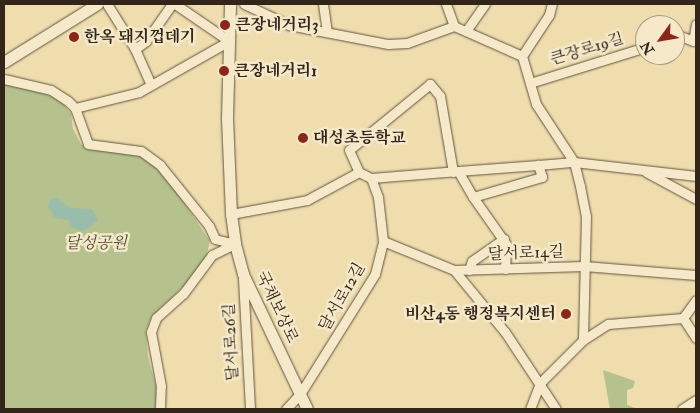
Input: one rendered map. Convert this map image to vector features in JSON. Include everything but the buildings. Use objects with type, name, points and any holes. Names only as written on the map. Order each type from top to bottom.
[{"type":"main road","points":[[4,62],[97,4]]},
{"type":"main road","name":"국채보상로","points":[[230,4],[230,214],[235,244],[243,274],[307,409]]},
{"type":"street","points":[[107,4],[135,49],[151,85]]},
{"type":"street","points":[[75,108],[139,92],[229,42],[174,4],[146,41],[135,49]]},
{"type":"street","points":[[244,4],[289,25],[388,44],[407,43],[454,26],[522,56],[536,104],[574,162],[586,216],[584,266]]},
{"type":"street","points":[[322,4],[327,31]]},
{"type":"street","points":[[446,4],[454,26]]},
{"type":"street","points":[[466,31],[485,4]]},
{"type":"street","points":[[522,56],[550,15],[552,4]]},
{"type":"street","points":[[685,38],[693,41],[696,24]]},
{"type":"street","name":"큰장로19길","points":[[530,83],[635,49]]},
{"type":"street","points":[[4,78],[51,90],[75,108],[88,144],[141,151],[160,165],[209,226],[215,239],[235,244]]},
{"type":"street","points":[[505,269],[504,239],[455,172],[440,96],[430,84],[349,150],[359,172],[371,178],[455,172],[574,162],[696,176]]},
{"type":"street","points":[[472,197],[542,177],[538,165]]},
{"type":"street","points":[[644,170],[696,199]]},
{"type":"street","points":[[230,214],[306,200],[359,172]]},
{"type":"street","name":"달서로12길","points":[[286,409],[300,394],[375,274],[382,241],[378,198],[371,178]]},
{"type":"street","name":"달서로14길","points":[[470,270],[472,261],[504,239]]},
{"type":"street","points":[[382,241],[454,270],[505,332],[556,409]]},
{"type":"street","points":[[160,409],[161,386],[151,332],[156,318],[182,294],[212,255],[235,244]]},
{"type":"street","name":"달서로14길","points":[[583,340],[584,266]]},
{"type":"street","name":"달서로14길","points":[[454,270],[584,266],[696,276]]},
{"type":"street","name":"달서로26길","points":[[243,274],[250,409]]},
{"type":"street","points":[[530,409],[540,383],[583,340],[608,324],[683,318],[696,300]]},
{"type":"street","points":[[683,318],[696,338]]},
{"type":"street","points":[[682,409],[696,400]]},
{"type":"green space","name":"달성공원","points":[[4,83],[23,86],[59,99],[71,114],[73,129],[81,144],[89,150],[142,155],[168,179],[210,241],[206,257],[189,281],[151,317],[146,331],[148,357],[157,390],[155,409],[4,409]]},
{"type":"green space","points":[[603,370],[635,381],[633,388],[627,390],[627,405],[638,409],[610,409]]},
{"type":"shaded area","points":[[57,198],[70,208],[92,209],[98,220],[84,231],[72,228],[68,220],[55,218],[48,206],[50,199]]},
{"type":"place","name":"큰장네거리3","points":[[225,25]]},
{"type":"place","name":"한옥 돼지껍데기","points":[[74,37]]},
{"type":"place","name":"큰장네거리1","points":[[224,71]]},
{"type":"place","name":"대성초등학교","points":[[303,138]]},
{"type":"place","name":"비산4동 행정복지센터","points":[[566,314]]}]
